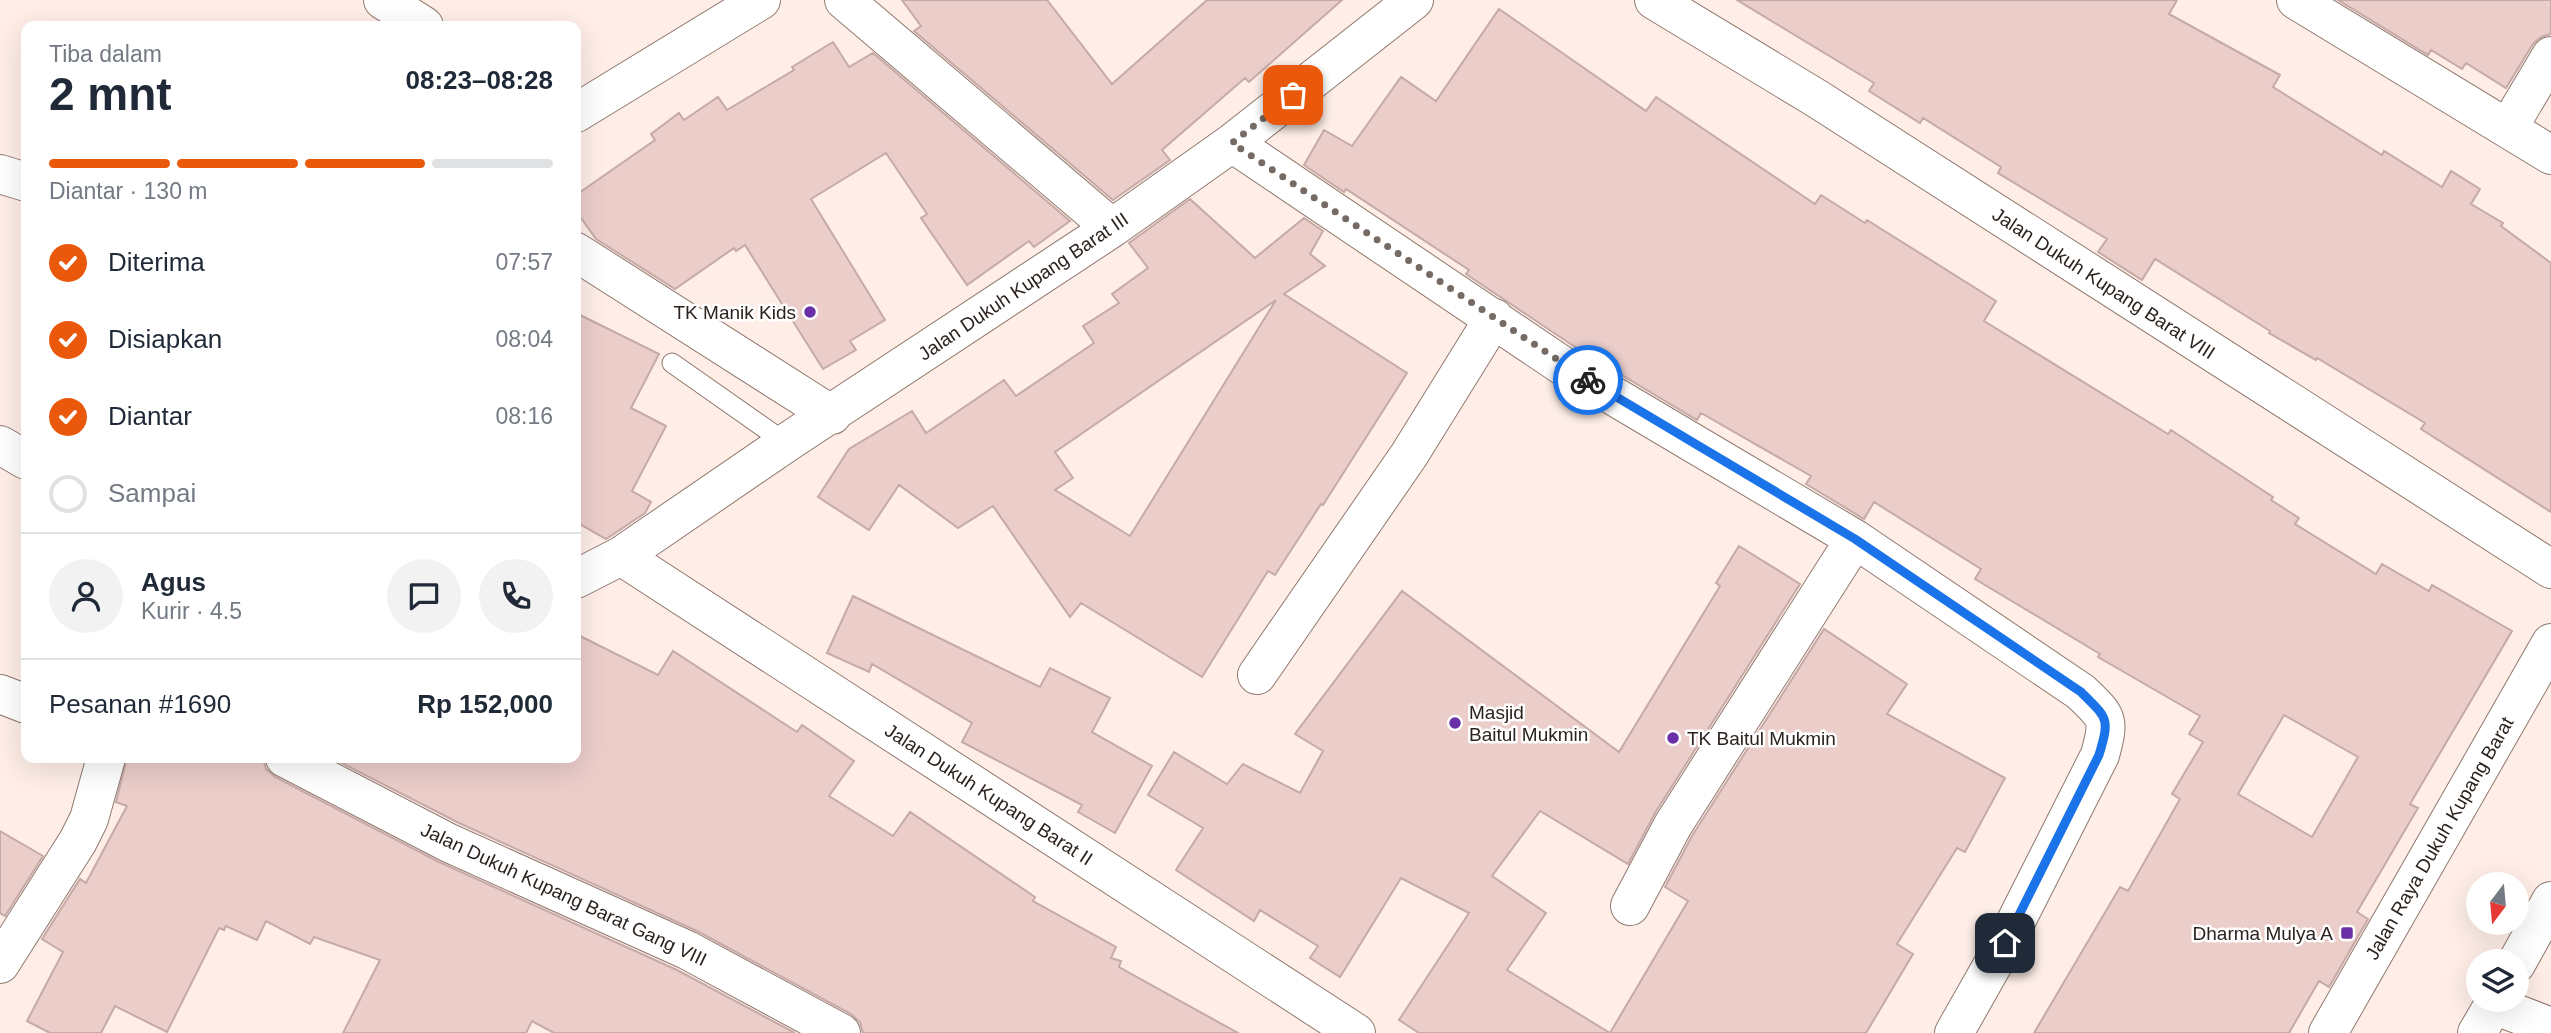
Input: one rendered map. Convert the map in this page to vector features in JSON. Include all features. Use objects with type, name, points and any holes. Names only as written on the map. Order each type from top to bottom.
[{"type":"street","points":[[383,0],[416,21]]},
{"type":"street","points":[[581,110],[761,0]]},
{"type":"street","points":[[845,0],[1112,228]]},
{"type":"street","name":"Jalan Dukuh Kupang Barat III","points":[[581,576],[621,556],[786,443],[1112,228],[1232,143],[1414,0]]},
{"type":"street","name":"Jalan Dukuh Kupang Barat VIII","points":[[1654,0],[1816,98],[2551,569]]},
{"type":"street","points":[[2296,0],[2551,155]]},
{"type":"street","points":[[2508,128],[2551,56]]},
{"type":"street","points":[[1232,143],[1563,366],[1855,539],[2081,692],[2104,714],[2107,729],[2099,755],[2005,943],[1954,1033]]},
{"type":"street","points":[[0,174],[21,181]]},
{"type":"street","points":[[581,255],[832,415]]},
{"type":"street","points":[[1257,675],[1409,455],[1494,318]]},
{"type":"street","points":[[0,445],[21,457]]},
{"type":"street","points":[[1630,906],[1674,825],[1855,539]]},
{"type":"street","name":"Jalan Dukuh Kupang Barat II","points":[[621,556],[1356,1033]]},
{"type":"street","name":"Jalan Raya Dukuh Kupang Barat","points":[[2328,1033],[2551,643]]},
{"type":"street","points":[[0,694],[21,702]]},
{"type":"street","points":[[0,964],[78,841],[89,818],[105,763]]},
{"type":"street","name":"Jalan Dukuh Kupang Barat Gang VIII","points":[[295,763],[450,843],[687,950],[841,1033]]},
{"type":"street","points":[[2524,949],[2551,901]]},
{"type":"street","points":[[2489,1012],[2551,1027]]},
{"type":"lane","points":[[672,363],[786,443]]},
{"type":"building","points":[[902,0],[1047,0],[1112,84],[1207,0],[1342,0],[1249,82],[1245,78],[1162,150],[1170,160],[1113,200],[914,31],[921,26]]},
{"type":"building","points":[[1737,0],[2177,0],[2169,14],[2280,75],[2273,87],[2382,155],[2384,151],[2442,187],[2451,171],[2480,189],[2471,204],[2503,223],[2501,226],[2551,263],[2551,512],[2421,429],[2425,423],[2317,358],[2316,360],[2269,333],[2270,331],[2155,259],[2142,280],[2098,252],[2107,239],[1998,173],[2001,167],[1923,118],[1920,123],[1869,91],[1874,83]]},
{"type":"building","points":[[2338,0],[2551,0],[2551,34],[2541,37],[2533,44],[2506,88],[2466,63],[2462,69],[2431,50],[2428,55]]},
{"type":"building","points":[[1499,9],[1646,111],[1656,97],[1815,204],[1821,195],[1865,223],[1867,220],[1996,301],[1984,321],[2168,434],[2171,430],[2273,497],[2271,500],[2299,518],[2295,524],[2376,574],[2382,564],[2429,591],[2432,585],[2512,631],[2410,804],[2418,808],[2357,912],[2368,919],[2329,987],[2319,981],[2289,1033],[2034,1033],[2120,887],[2128,891],[2180,799],[2172,794],[2203,742],[2189,734],[2200,716],[2098,657],[2100,654],[1975,579],[1981,569],[1874,502],[1864,519],[1806,484],[1811,476],[1701,413],[1697,420],[1575,347],[1466,274],[1469,270],[1346,189],[1344,192],[1304,165],[1324,130],[1352,146],[1401,77],[1436,101]],"holes":[[[2284,715],[2358,757],[2312,837],[2238,794]]]},
{"type":"building","points":[[833,42],[849,67],[873,53],[1070,221],[1034,247],[1029,241],[967,285],[921,218],[927,214],[886,153],[811,199],[885,320],[850,341],[856,350],[823,369],[745,245],[736,251],[734,248],[675,289],[596,239],[581,218],[581,192],[655,140],[651,134],[679,113],[684,120],[718,97],[727,110],[794,70],[792,67]]},
{"type":"building","points":[[1190,199],[1255,258],[1304,218],[1323,231],[1310,254],[1325,266],[1284,294],[1407,373],[1275,575],[1268,571],[1202,677],[1081,603],[1070,617],[993,506],[958,528],[899,485],[869,530],[818,497],[849,449],[912,411],[926,433],[1004,380],[1016,396],[1094,343],[1083,326],[1119,303],[1112,294],[1148,268],[1129,243]],"holes":[[[1276,300],[1130,536],[1055,490],[1073,478],[1055,452]]]},
{"type":"building","points":[[581,315],[659,354],[631,408],[666,426],[632,491],[651,502],[645,513],[606,539],[581,525]]},
{"type":"building","points":[[1739,546],[1800,584],[1655,813],[1628,864],[1540,811],[1492,876],[1546,913],[1507,970],[1610,1033],[1419,1033],[1399,1020],[1469,913],[1401,878],[1340,977],[1310,958],[1318,946],[1260,910],[1254,921],[1176,870],[1203,828],[1148,795],[1174,752],[1227,784],[1243,764],[1300,793],[1323,751],[1295,734],[1402,591],[1619,752],[1720,586],[1716,583]]},
{"type":"building","points":[[853,596],[1040,687],[1050,668],[1110,698],[1092,732],[1152,766],[1115,833],[1078,812],[1082,805],[962,742],[972,723],[872,664],[869,672],[827,653]]},
{"type":"building","points":[[1824,629],[1907,684],[1887,714],[2005,778],[1965,852],[1957,848],[1897,944],[1913,954],[1866,1033],[1610,1033],[1688,901],[1665,887],[1692,836]]},
{"type":"building","points":[[581,636],[658,675],[673,651],[797,732],[802,725],[854,761],[829,796],[893,836],[910,812],[1035,897],[1033,901],[1116,947],[1111,958],[1121,961],[1119,967],[1238,1033],[863,1033],[860,1022],[851,1014],[697,931],[459,823],[342,763],[581,763]]},
{"type":"building","points":[[126,763],[264,763],[266,769],[275,777],[439,862],[677,970],[795,1033],[554,1033],[532,1021],[526,1033],[343,1033],[380,960],[314,937],[310,944],[266,921],[257,940],[226,926],[224,930],[219,928],[167,1032],[115,1006],[101,1033],[50,1033],[27,1021],[63,952],[42,939],[80,879],[86,883],[127,806],[116,802]]},
{"type":"building","points":[[0,831],[43,856],[5,916],[0,913]]},
{"type":"way so far","points":[[1293,95],[1232,143],[1563,366],[1588,380]]},
{"type":"place","name":"TK Manik Kids","points":[[810,312]]},
{"type":"place","name":"Masjid Baitul Mukmin","points":[[1455,723]]},
{"type":"place","name":"TK Baitul Mukmin","points":[[1673,738]]},
{"type":"place","name":"Dharma Mulya A","points":[[2347,933]]},
{"type":"route","points":[[1588,380],[1855,539],[2081,692],[2104,714],[2107,729],[2099,755],[2005,943]]}]
